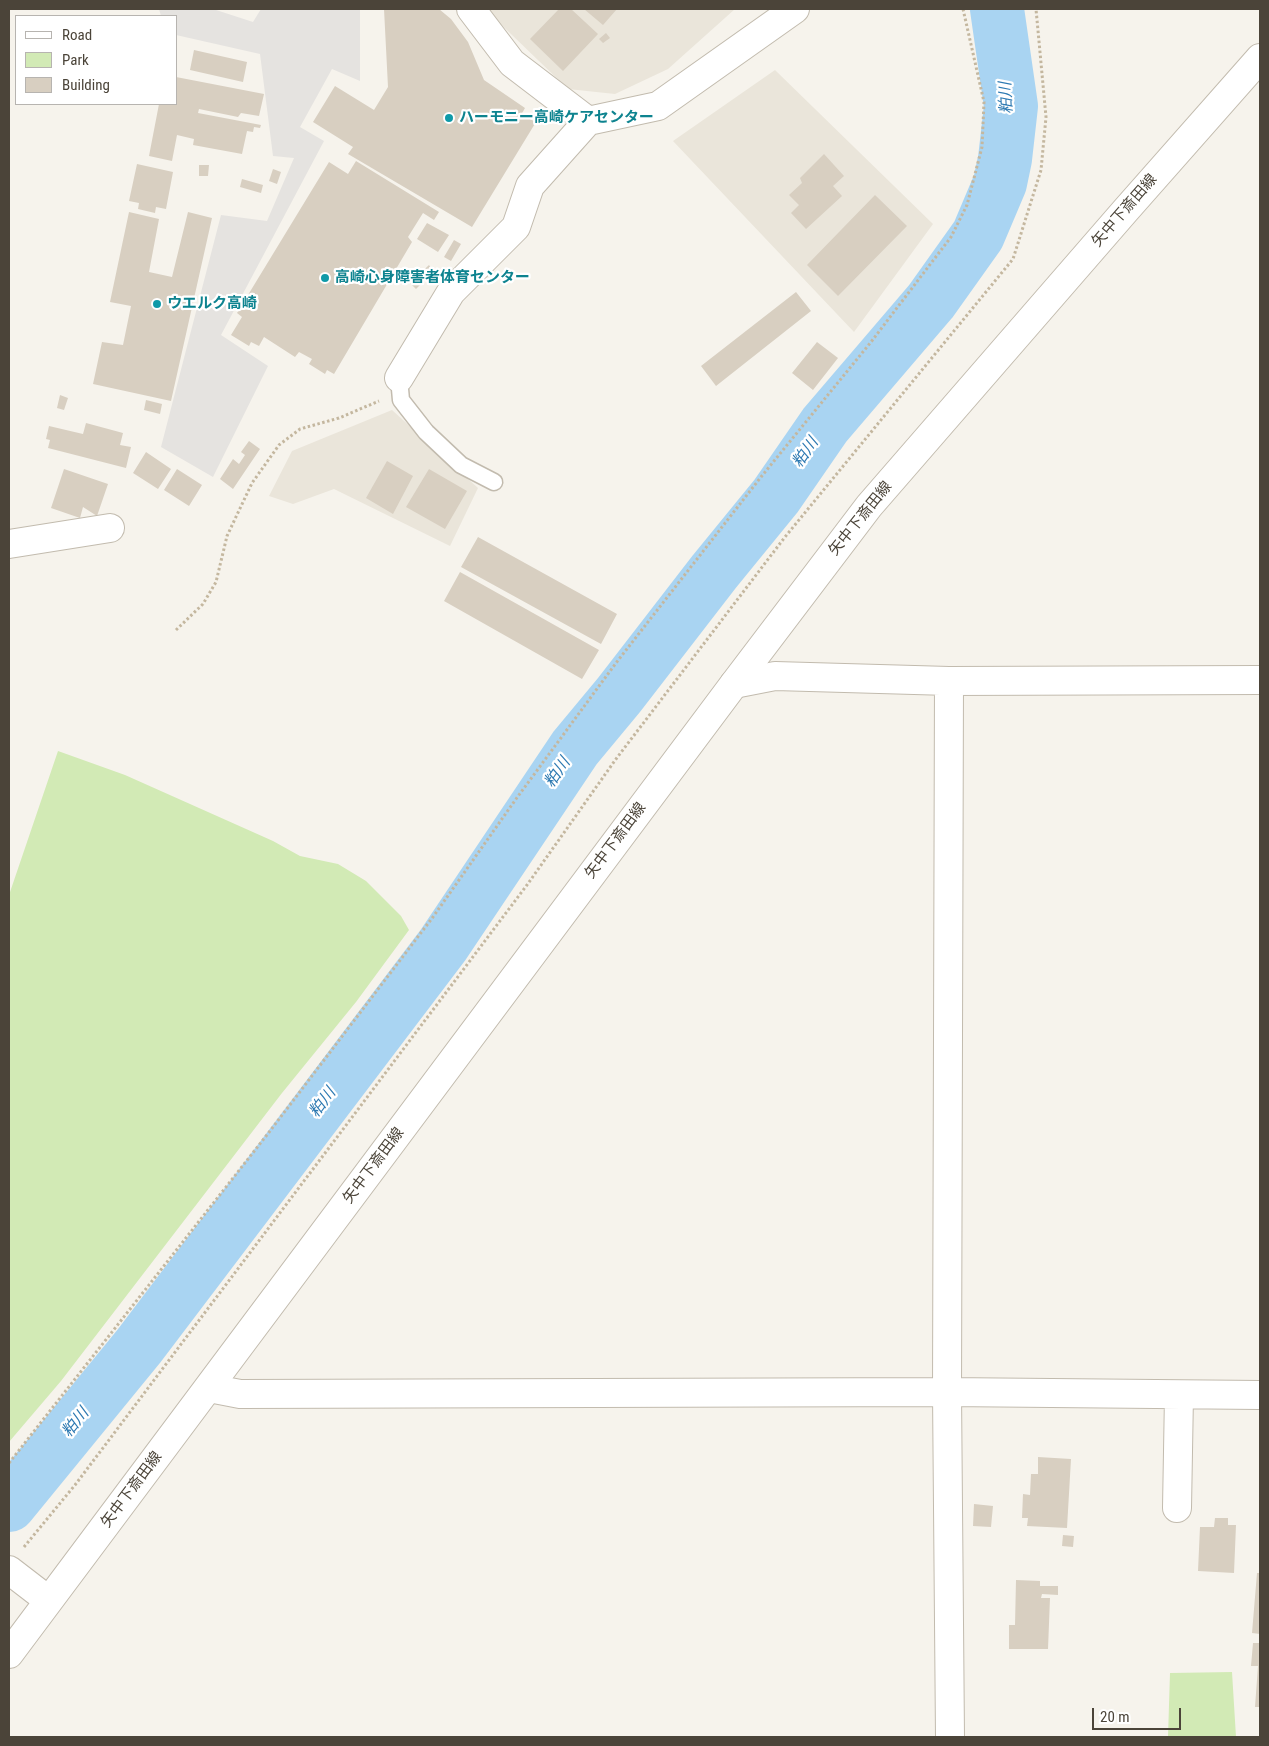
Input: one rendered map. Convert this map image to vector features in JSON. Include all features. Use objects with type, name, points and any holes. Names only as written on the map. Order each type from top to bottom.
[{"type":"street","points":[[471,9],[512,63],[588,121]]},
{"type":"street","points":[[399,378],[451,292],[516,227],[530,186],[588,121],[658,106],[794,9]]},
{"type":"street","name":"矢中下斎田線","points":[[9,1654],[869,506],[1125,210],[1260,58]]},
{"type":"street","points":[[9,544],[110,528]]},
{"type":"street","points":[[734,684],[775,676],[949,680],[1260,680]]},
{"type":"street","points":[[949,680],[947,1392],[950,1737]]},
{"type":"street","points":[[209,1388],[240,1394],[947,1392],[1260,1395]]},
{"type":"street","points":[[1177,1508],[1179,1394]]},
{"type":"street","points":[[14,1562],[48,1600]]},
{"type":"lane","points":[[399,378],[401,400],[426,432],[461,466],[494,482]]},
{"type":"path","points":[[9,1463],[270,1131],[433,917],[516,799],[616,663],[951,237],[968,206],[982,147],[983,129],[984,102],[963,9]]},
{"type":"path","points":[[14,1562],[75,1485],[526,886],[616,759],[785,538],[1013,259],[1041,170],[1046,117],[1036,9]]},
{"type":"path","points":[[176,630],[203,604],[216,582],[227,536],[252,483],[280,445],[300,429],[339,418],[384,399],[399,378]]},
{"type":"shaded area","points":[[159,9],[213,9],[253,22],[261,9],[360,9],[360,81],[332,69],[300,127],[324,141],[221,335],[268,366],[213,477],[161,447],[221,215],[267,221],[294,158],[273,156],[260,54],[178,35],[178,15],[161,15]]},
{"type":"shaded area","points":[[485,9],[735,9],[668,69],[615,94],[568,89]]},
{"type":"shaded area","points":[[775,70],[933,224],[854,332],[673,141]]},
{"type":"shaded area","points":[[392,410],[478,488],[450,546],[334,489],[293,504],[269,496],[292,451]]},
{"type":"green space","points":[[58,751],[125,775],[273,841],[300,856],[338,864],[366,881],[401,916],[409,930],[356,1002],[282,1093],[61,1381],[9,1442],[9,895]]},
{"type":"green space","points":[[1232,1672],[1236,1737],[1168,1737],[1170,1673]]},
{"type":"building","name":"ハーモニー高崎ケアセンター","points":[[384,9],[439,9],[451,19],[468,42],[484,80],[525,108],[521,115],[536,122],[472,227],[348,154],[353,147],[313,122],[335,86],[374,110],[388,87]]},
{"type":"building","points":[[559,9],[571,9],[598,34],[563,71],[530,39]]},
{"type":"building","points":[[584,9],[617,9],[603,25]]},
{"type":"building","points":[[606,33],[610,38],[603,43],[599,39]]},
{"type":"building","points":[[194,50],[247,62],[243,82],[190,70]]},
{"type":"building","points":[[178,77],[264,94],[259,116],[241,113],[238,117],[199,109],[198,113],[261,125],[260,128],[254,127],[253,132],[247,131],[242,154],[193,145],[194,139],[177,135],[172,161],[149,156],[159,105],[178,105]]},
{"type":"building","points":[[824,154],[844,176],[833,186],[842,196],[806,229],[791,213],[799,205],[789,195],[802,183],[800,178]]},
{"type":"building","name":"高崎心身障害者体育センター","points":[[356,161],[439,212],[434,220],[423,213],[408,237],[412,242],[334,374],[327,370],[325,374],[309,364],[312,359],[299,352],[295,357],[264,337],[259,346],[251,342],[249,346],[231,335],[242,317],[237,313],[329,162],[348,174]]},
{"type":"building","points":[[137,164],[173,172],[166,209],[156,207],[155,213],[138,209],[139,203],[129,201]]},
{"type":"building","points":[[199,165],[209,165],[208,176],[199,176]]},
{"type":"building","points":[[273,169],[281,172],[277,184],[269,181]]},
{"type":"building","points":[[242,179],[263,185],[261,193],[240,187]]},
{"type":"building","points":[[875,195],[907,226],[838,296],[807,265]]},
{"type":"building","name":"ウエルク高崎","points":[[129,212],[159,219],[149,272],[172,277],[188,212],[212,218],[171,401],[93,384],[102,342],[123,345],[131,306],[110,302]]},
{"type":"building","points":[[427,223],[449,235],[438,252],[417,239]]},
{"type":"building","points":[[454,240],[461,244],[451,261],[444,257]]},
{"type":"building","points":[[429,265],[433,272],[416,289],[410,283]]},
{"type":"building","points":[[796,292],[811,311],[716,386],[701,366]]},
{"type":"building","points":[[817,342],[838,358],[813,390],[792,373]]},
{"type":"building","points":[[60,395],[68,398],[64,410],[57,408]]},
{"type":"building","points":[[146,400],[162,404],[160,414],[144,410]]},
{"type":"building","points":[[86,423],[123,433],[120,445],[131,447],[126,468],[48,448],[50,440],[46,439],[49,426],[83,434]]},
{"type":"building","points":[[249,441],[260,449],[233,489],[220,479],[233,459],[239,464],[245,455],[241,452]]},
{"type":"building","points":[[146,452],[171,469],[158,489],[133,473]]},
{"type":"building","points":[[387,461],[413,476],[393,514],[366,498]]},
{"type":"building","points":[[64,469],[108,484],[97,516],[83,507],[80,518],[51,508]]},
{"type":"building","points":[[177,469],[202,485],[189,506],[164,490]]},
{"type":"building","points":[[429,469],[467,491],[445,529],[406,507]]},
{"type":"building","points":[[478,537],[617,614],[601,644],[461,567]]},
{"type":"building","points":[[460,572],[599,650],[582,679],[444,601]]},
{"type":"building","points":[[1038,1457],[1071,1459],[1067,1528],[1027,1526],[1028,1518],[1022,1518],[1023,1494],[1030,1495],[1031,1474],[1038,1474]]},
{"type":"building","points":[[974,1504],[993,1506],[991,1527],[973,1526]]},
{"type":"building","points":[[1215,1518],[1228,1518],[1228,1525],[1236,1525],[1234,1573],[1198,1571],[1200,1527],[1214,1527]]},
{"type":"building","points":[[1063,1535],[1074,1536],[1073,1547],[1062,1546]]},
{"type":"building","points":[[1257,1573],[1260,1573],[1260,1634],[1252,1633]]},
{"type":"building","points":[[1016,1580],[1040,1581],[1040,1586],[1058,1586],[1058,1595],[1042,1594],[1041,1598],[1050,1598],[1048,1649],[1009,1649],[1009,1625],[1015,1625]]},
{"type":"building","points":[[1253,1643],[1260,1643],[1260,1707],[1255,1707],[1258,1666],[1251,1666]]},
{"type":"waterway","name":"粕川","points":[[9,1505],[139,1346],[443,945],[575,748],[776,496],[825,425],[931,301],[978,235],[1000,183],[1005,159],[1011,106],[997,9]]},
{"type":"place","name":"ハーモニー高崎ケアセンター","points":[[449,118]]},
{"type":"place","name":"高崎心身障害者体育センター","points":[[325,278]]},
{"type":"place","name":"ウエルク高崎","points":[[157,304]]}]
